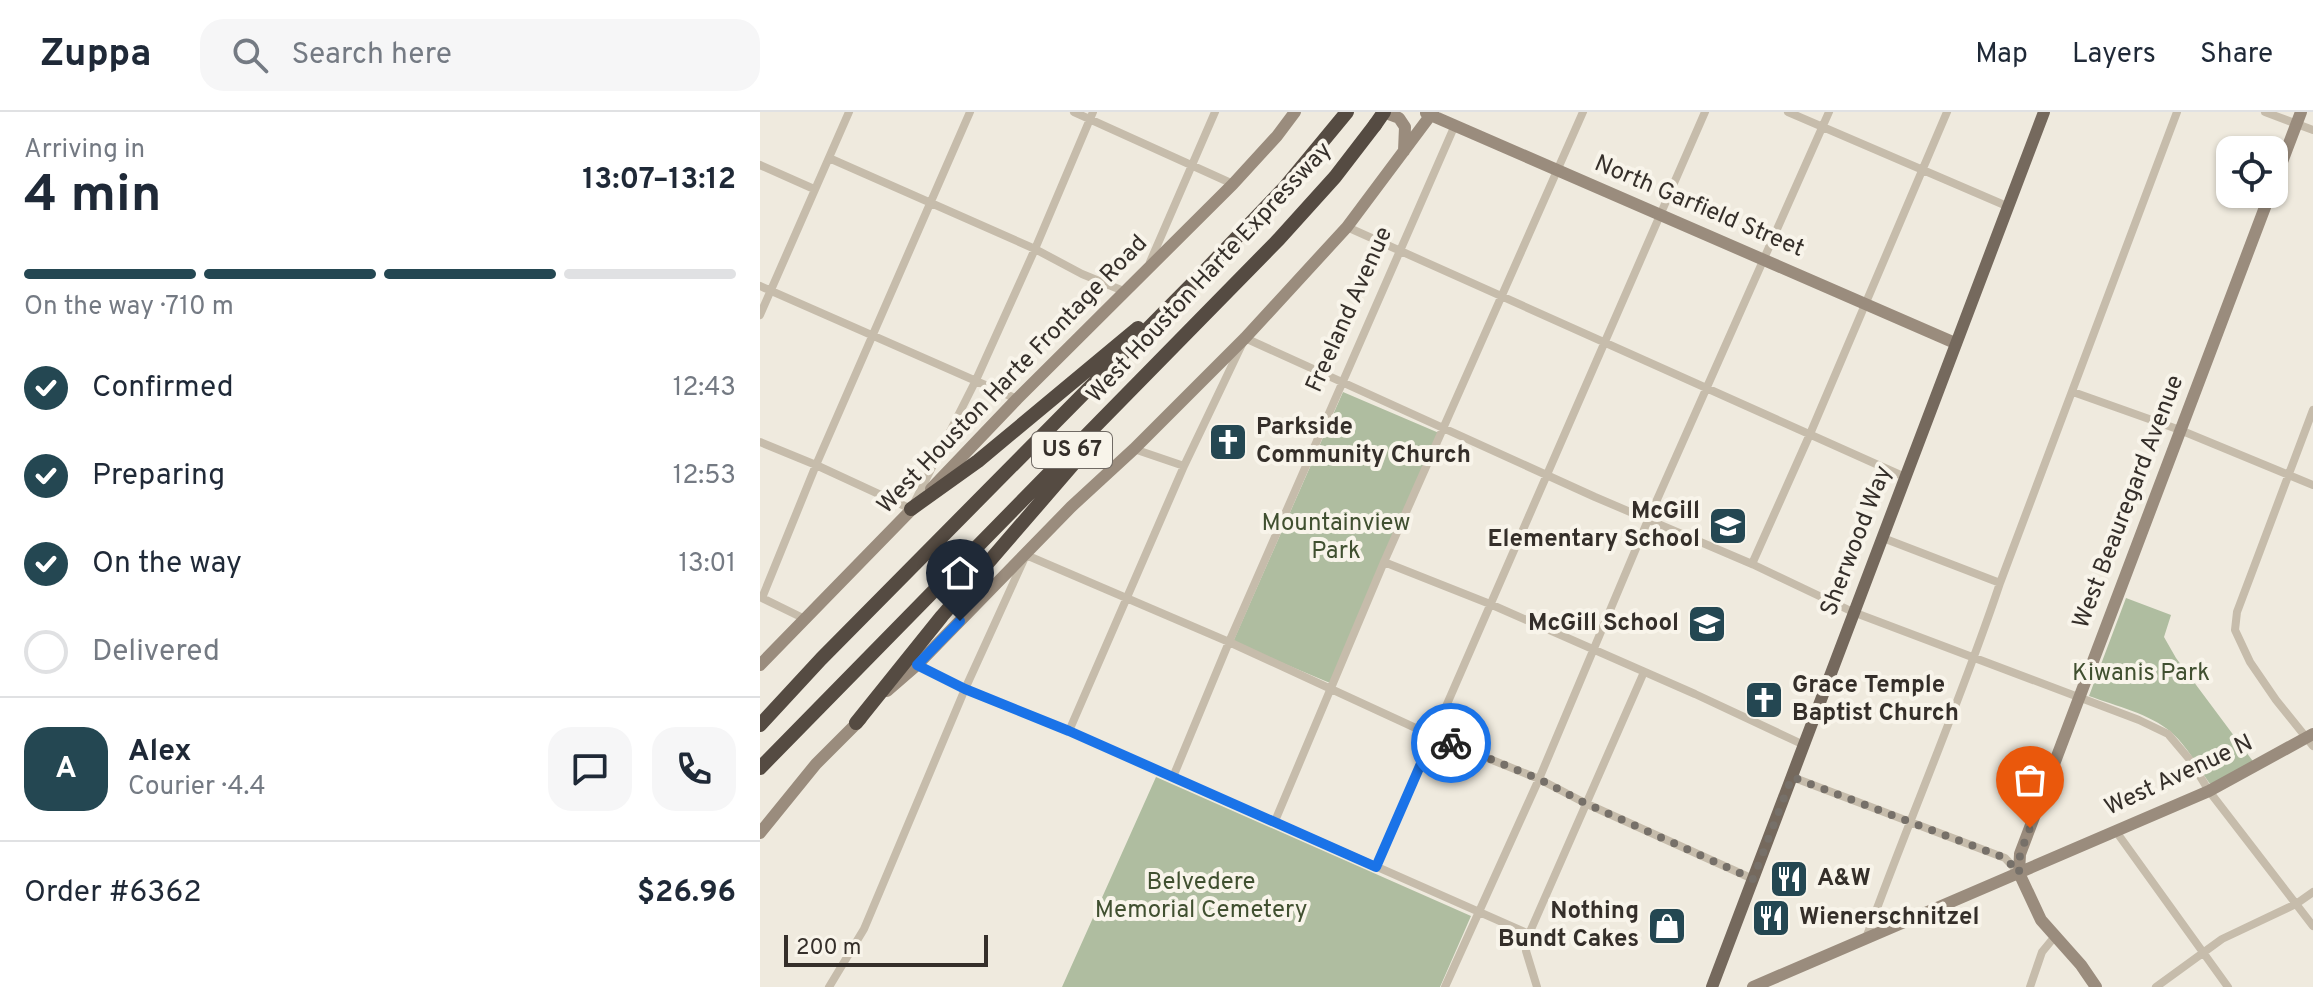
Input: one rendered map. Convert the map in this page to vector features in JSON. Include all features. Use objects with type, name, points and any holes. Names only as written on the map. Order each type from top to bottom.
[{"type":"highway","name":"West Houston Harte Expressway","points":[[760,725],[831,649],[1197,279],[1285,187],[1346,113]]},
{"type":"highway","name":"West Houston Harte Expressway","points":[[760,768],[1204,317],[1335,177],[1381,116]]},
{"type":"highway","points":[[911,509],[978,461],[1197,279]]},
{"type":"highway","points":[[856,723],[942,616],[1204,317]]},
{"type":"main road","name":"West Houston Harte Frontage Road","points":[[760,665],[1017,399],[1233,184],[1295,112]]},
{"type":"main road","name":"Sherwood Way","points":[[1712,987],[2044,112]]},
{"type":"main road","name":"North Garfield Street","points":[[1430,113],[1955,343]]},
{"type":"main road","points":[[760,833],[816,764],[856,723],[1245,338],[1347,227],[1430,113]]},
{"type":"main road","points":[[1381,116],[1399,118],[1405,127],[1403,154]]},
{"type":"main road","points":[[2288,147],[2299,118]]},
{"type":"main road","name":"West Beauregard Avenue","points":[[2019,873],[2020,854],[2265,208]]},
{"type":"main road","name":"West Avenue N","points":[[1753,987],[2209,791],[2311,739]]},
{"type":"main road","points":[[2019,873],[2041,920],[2096,987]]},
{"type":"street","points":[[760,315],[849,112]]},
{"type":"street","points":[[805,619],[761,598],[970,112]]},
{"type":"street","points":[[1074,112],[1092,116],[1233,184]]},
{"type":"street","points":[[1148,267],[1215,112]]},
{"type":"street","points":[[1275,821],[1384,562],[1583,112]]},
{"type":"street","points":[[1376,867],[1705,112]]},
{"type":"street","points":[[1788,112],[2009,207]]},
{"type":"street","points":[[1445,987],[1539,779],[1648,520],[1829,112]]},
{"type":"street","points":[[1752,564],[1947,112]]},
{"type":"street","points":[[1865,939],[1975,659],[2000,583],[2177,112]]},
{"type":"street","points":[[2265,112],[2299,118],[2313,130]]},
{"type":"street","points":[[760,442],[911,509],[976,380],[1092,116]]},
{"type":"street","name":"Freeland Avenue","points":[[1173,777],[1455,125]]},
{"type":"street","points":[[829,158],[1126,292]]},
{"type":"street","points":[[760,165],[814,189]]},
{"type":"street","points":[[1347,227],[1905,477]]},
{"type":"street","points":[[760,286],[1017,399]]},
{"type":"street","points":[[1069,731],[1184,466],[1245,338],[1853,612],[2139,720],[2168,734],[2313,926]]},
{"type":"street","points":[[2073,392],[2180,430],[2313,485]]},
{"type":"street","points":[[2311,739],[2276,700],[2250,662],[2235,630],[2237,612],[2313,410]]},
{"type":"street","points":[[1134,449],[1184,466]]},
{"type":"street","points":[[1883,538],[2000,583]]},
{"type":"street","points":[[829,987],[864,929],[965,689],[1026,555],[1229,642],[1433,736],[1539,779],[1753,879]]},
{"type":"street","points":[[1384,562],[1490,604],[1804,745]]},
{"type":"street","points":[[917,665],[965,689],[1069,731],[1529,934]]},
{"type":"street","points":[[1537,987],[1526,951],[1529,934],[1644,672]]},
{"type":"street","points":[[1792,777],[2005,858],[2019,873]]},
{"type":"street","points":[[2115,830],[2228,987]]},
{"type":"street","points":[[2156,987],[2222,939],[2296,904],[2313,892]]},
{"type":"street","points":[[2030,987],[2042,952],[2056,935]]},
{"type":"green space","name":"Mountainview Park","points":[[1343,392],[1439,433],[1330,683],[1233,642]]},
{"type":"green space","name":"Kiwanis Park","points":[[2126,598],[2171,615],[2164,637],[2176,658],[2255,764],[2210,784],[2182,744],[2163,726],[2089,696]]},
{"type":"green space","name":"Belvedere Memorial Cemetery","points":[[1156,777],[1471,916],[1440,987],[1062,987]]},
{"type":"way so far","points":[[1451,743],[1539,779],[1753,879],[1792,777],[2005,858],[2019,873],[2020,854],[2030,828]]},
{"type":"place","name":"Parkside Community Church","points":[[1228,442]]},
{"type":"place","name":"McGill Elementary School","points":[[1728,526]]},
{"type":"place","name":"McGill School","points":[[1707,624]]},
{"type":"place","name":"Grace Temple Baptist Church","points":[[1764,700]]},
{"type":"place","name":"A&W","points":[[1789,879]]},
{"type":"place","name":"Wienerschnitzel","points":[[1771,918]]},
{"type":"place","name":"Nothing Bundt Cakes","points":[[1667,926]]},
{"type":"route","points":[[960,621],[917,665],[965,689],[1069,731],[1376,867],[1433,736],[1451,743]]}]
